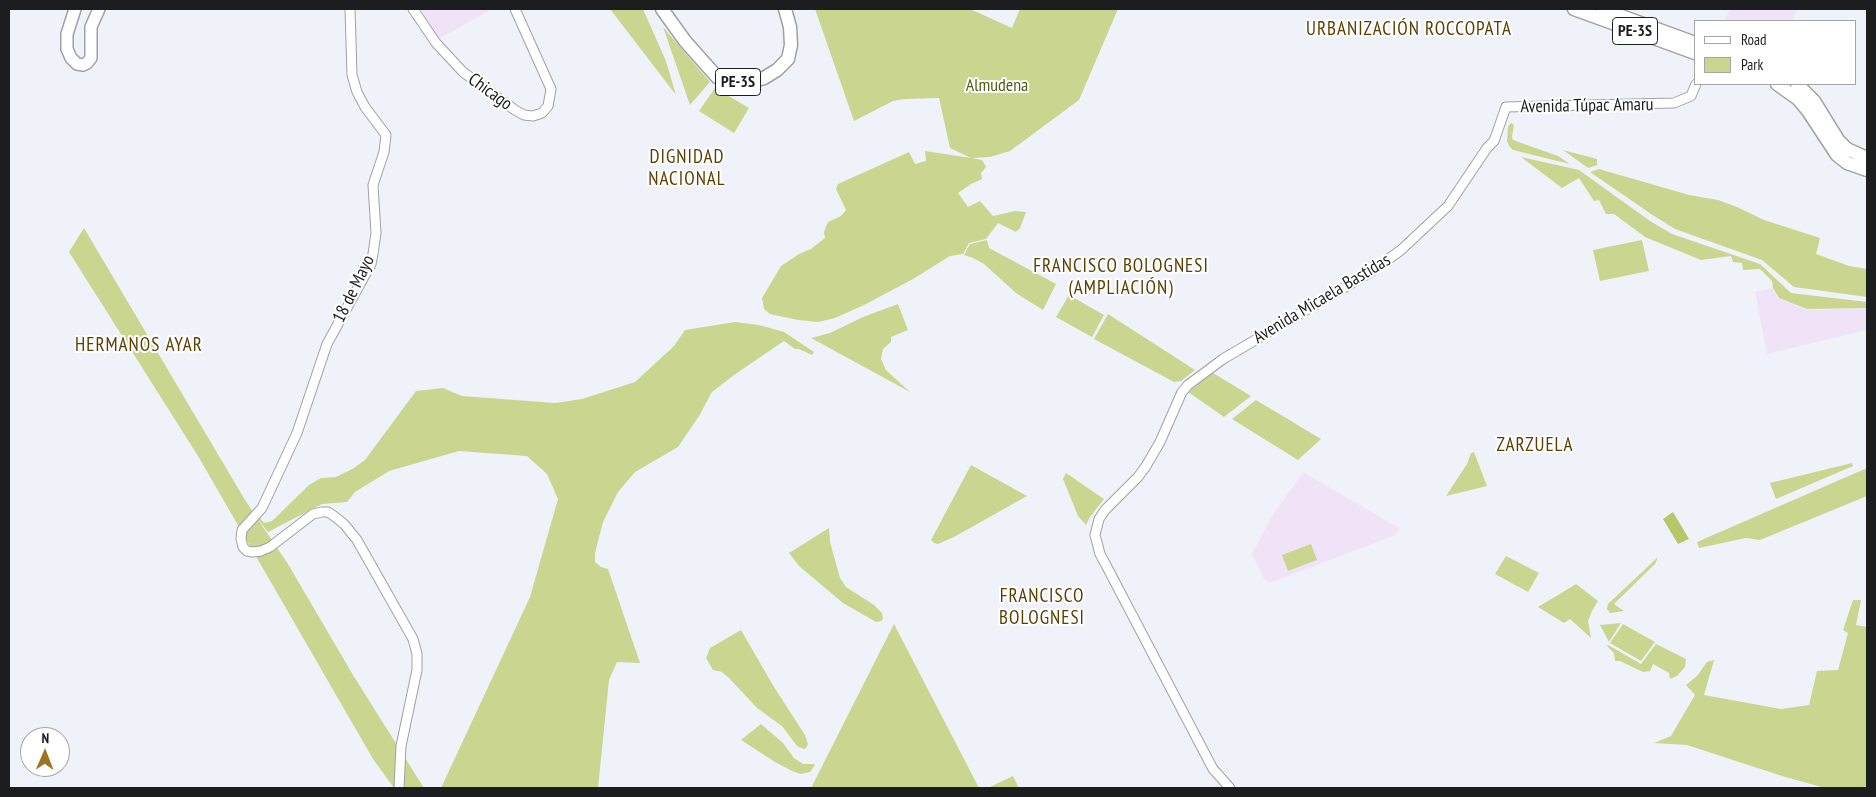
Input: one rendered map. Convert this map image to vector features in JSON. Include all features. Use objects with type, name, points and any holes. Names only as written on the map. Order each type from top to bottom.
[{"type":"highway","name":"PE-3S","points":[[662,9],[685,41],[717,77],[728,81],[750,82],[764,78],[777,70],[788,59],[791,45],[790,27],[784,9]]},
{"type":"highway","name":"PE-3S","points":[[1574,9],[1694,53]]},
{"type":"highway","name":"PE-3S","points":[[1602,9],[1694,43]]},
{"type":"highway","points":[[1779,85],[1798,99],[1808,110],[1836,155],[1846,163],[1867,170]]},
{"type":"highway","points":[[1798,85],[1814,101],[1838,140],[1847,149],[1867,158]]},
{"type":"main road","points":[[75,9],[67,34],[67,49],[71,58],[77,64],[83,65],[88,63],[91,58],[91,27],[99,9]]},
{"type":"street","name":"18 de Mayo","points":[[350,9],[352,75],[357,92],[386,135],[384,152],[373,185],[376,233],[371,264],[327,344],[297,433],[262,508],[242,530],[241,539],[243,547],[253,552],[262,551],[313,514],[328,512],[344,524],[362,548],[413,639],[417,654],[417,670],[401,746],[399,788]]},
{"type":"street","name":"Chicago","points":[[413,9],[436,43],[462,72],[515,110],[524,115],[532,116],[542,113],[548,106],[551,89],[516,9]]},
{"type":"street","name":"Avenida Túpac Amaru","points":[[1494,141],[1506,107],[1674,103],[1691,96],[1696,85]]},
{"type":"street","name":"Avenida Micaela Bastidas","points":[[1230,788],[1213,769],[1100,554],[1095,535],[1099,519],[1146,466],[1182,392],[1188,385],[1223,359],[1369,273],[1401,250],[1448,206],[1487,148],[1494,141]]},
{"type":"shaded area","points":[[421,9],[492,9],[439,39]]},
{"type":"shaded area","points":[[1730,9],[1798,9],[1792,20],[1724,20]]},
{"type":"shaded area","points":[[1772,288],[1778,298],[1807,310],[1867,308],[1867,330],[1767,354],[1755,292]]},
{"type":"shaded area","points":[[1303,472],[1399,528],[1396,535],[1269,583],[1264,579],[1252,554],[1272,516]]},
{"type":"green space","points":[[610,9],[643,9],[666,61],[676,95]]},
{"type":"green space","name":"Almudena","points":[[815,9],[970,9],[1012,28],[1020,9],[1118,9],[1079,100],[1010,151],[990,157],[972,158],[982,160],[986,167],[981,173],[982,179],[958,193],[968,207],[980,201],[993,216],[1015,211],[1026,212],[1020,228],[1016,232],[998,223],[986,239],[969,243],[963,254],[950,256],[913,279],[864,305],[835,318],[818,322],[770,314],[764,309],[762,298],[781,266],[799,254],[811,249],[825,238],[824,232],[828,222],[841,216],[846,210],[836,189],[838,184],[909,152],[915,164],[926,161],[925,151],[971,158],[950,148],[939,98],[893,101],[854,121]]},
{"type":"green space","points":[[663,27],[710,82],[690,105]]},
{"type":"green space","points":[[715,88],[749,108],[734,133],[699,111]]},
{"type":"green space","points":[[1511,123],[1514,125],[1513,140],[1558,156],[1570,164],[1513,150],[1507,141],[1508,126]]},
{"type":"green space","points":[[1563,150],[1597,159],[1597,165],[1588,168]]},
{"type":"green space","points":[[1521,157],[1579,170],[1650,221],[1672,234],[1760,264],[1791,293],[1867,302],[1867,308],[1807,309],[1779,298],[1773,288],[1772,281],[1760,269],[1743,270],[1742,263],[1733,262],[1731,256],[1701,260],[1645,237],[1614,214],[1606,214],[1599,200],[1594,201],[1579,178],[1562,188]]},
{"type":"green space","points":[[1599,169],[1689,195],[1718,200],[1764,220],[1820,238],[1816,254],[1849,266],[1867,269],[1867,297],[1794,287],[1762,260],[1675,229],[1590,172]]},
{"type":"green space","points":[[84,228],[245,500],[255,515],[257,514],[264,523],[272,521],[309,485],[321,478],[336,477],[365,460],[416,391],[443,388],[462,396],[555,403],[582,399],[635,382],[674,346],[685,330],[735,322],[759,325],[784,332],[814,352],[812,355],[795,349],[784,341],[712,392],[699,416],[678,447],[635,472],[618,492],[603,522],[595,553],[595,562],[601,567],[608,569],[640,663],[617,662],[609,680],[598,788],[441,788],[530,597],[558,499],[547,474],[527,456],[459,451],[389,471],[355,492],[347,502],[322,504],[268,532],[257,518],[288,564],[353,675],[424,788],[394,788],[373,759],[198,456],[69,252]]},
{"type":"green space","points":[[987,240],[989,248],[1056,284],[1043,310],[1016,293],[984,264],[964,255],[970,244]]},
{"type":"green space","points":[[1642,240],[1649,271],[1600,281],[1593,250]]},
{"type":"green space","points":[[1069,295],[1104,315],[1092,337],[1056,317]]},
{"type":"green space","points":[[898,304],[908,330],[891,337],[891,342],[883,349],[881,359],[886,370],[910,392],[811,338],[830,333],[863,317]]},
{"type":"green space","points":[[1108,314],[1195,370],[1181,381],[1174,382],[1094,339]]},
{"type":"green space","points":[[1213,373],[1251,396],[1224,417],[1188,392]]},
{"type":"green space","points":[[1256,400],[1321,439],[1298,460],[1232,419]]},
{"type":"green space","points":[[1474,452],[1487,486],[1446,496],[1467,464],[1471,453]]},
{"type":"green space","points":[[1852,463],[1853,466],[1776,499],[1770,483]]},
{"type":"green space","points":[[971,465],[1027,496],[954,537],[938,544],[934,543],[931,540]]},
{"type":"green space","points":[[1867,468],[1867,496],[1760,540],[1746,538],[1699,548],[1697,542]]},
{"type":"green space","points":[[1066,473],[1104,499],[1086,525],[1078,516],[1063,479]]},
{"type":"green space","points":[[1673,512],[1689,539],[1678,544],[1663,519]]},
{"type":"green space","points":[[829,528],[830,542],[840,578],[846,587],[874,605],[882,613],[883,619],[881,621],[876,622],[843,603],[799,566],[789,553]]},
{"type":"green space","points":[[1311,544],[1317,560],[1288,571],[1282,555]]},
{"type":"green space","points":[[1506,556],[1539,573],[1528,592],[1495,574]]},
{"type":"green space","points":[[1658,557],[1655,564],[1614,604],[1624,611],[1610,613],[1607,609],[1608,604]]},
{"type":"green space","points":[[1576,584],[1598,601],[1588,621],[1591,638],[1570,619],[1564,623],[1538,607]]},
{"type":"green space","points":[[1853,600],[1861,600],[1856,625],[1867,627],[1867,788],[1825,788],[1687,745],[1654,743],[1671,736],[1695,695],[1686,685],[1697,676],[1707,662],[1714,660],[1704,695],[1781,709],[1809,705],[1817,671],[1838,670],[1848,633],[1843,630]]},
{"type":"green space","points":[[1621,623],[1609,642],[1600,625]]},
{"type":"green space","points":[[894,624],[979,788],[811,788]]},
{"type":"green space","points":[[1623,624],[1655,642],[1641,661],[1610,643]]},
{"type":"green space","points":[[741,630],[805,735],[808,744],[806,748],[797,746],[782,726],[757,708],[722,672],[713,670],[706,658],[710,648]]},
{"type":"green space","points":[[1656,644],[1686,659],[1685,667],[1677,676],[1670,679],[1669,673],[1653,664],[1650,671],[1643,672],[1620,661],[1615,661],[1614,653],[1607,646],[1641,664]]},
{"type":"green space","points":[[761,724],[783,743],[794,758],[803,764],[814,764],[810,772],[801,774],[792,771],[741,740]]},
{"type":"green space","points":[[1013,776],[1019,788],[990,787]]},
{"type":"district","name":"URBANIZACIÓN ROCCOPATA","points":[[1409,30]]},
{"type":"district","name":"DIGNIDAD NACIONAL","points":[[687,169]]},
{"type":"district","name":"FRANCISCO BOLOGNESI (AMPLIACIÓN)","points":[[1121,278]]},
{"type":"district","name":"HERMANOS AYAR","points":[[139,346]]},
{"type":"district","name":"ZARZUELA","points":[[1535,446]]},
{"type":"district","name":"FRANCISCO BOLOGNESI","points":[[1042,608]]}]
